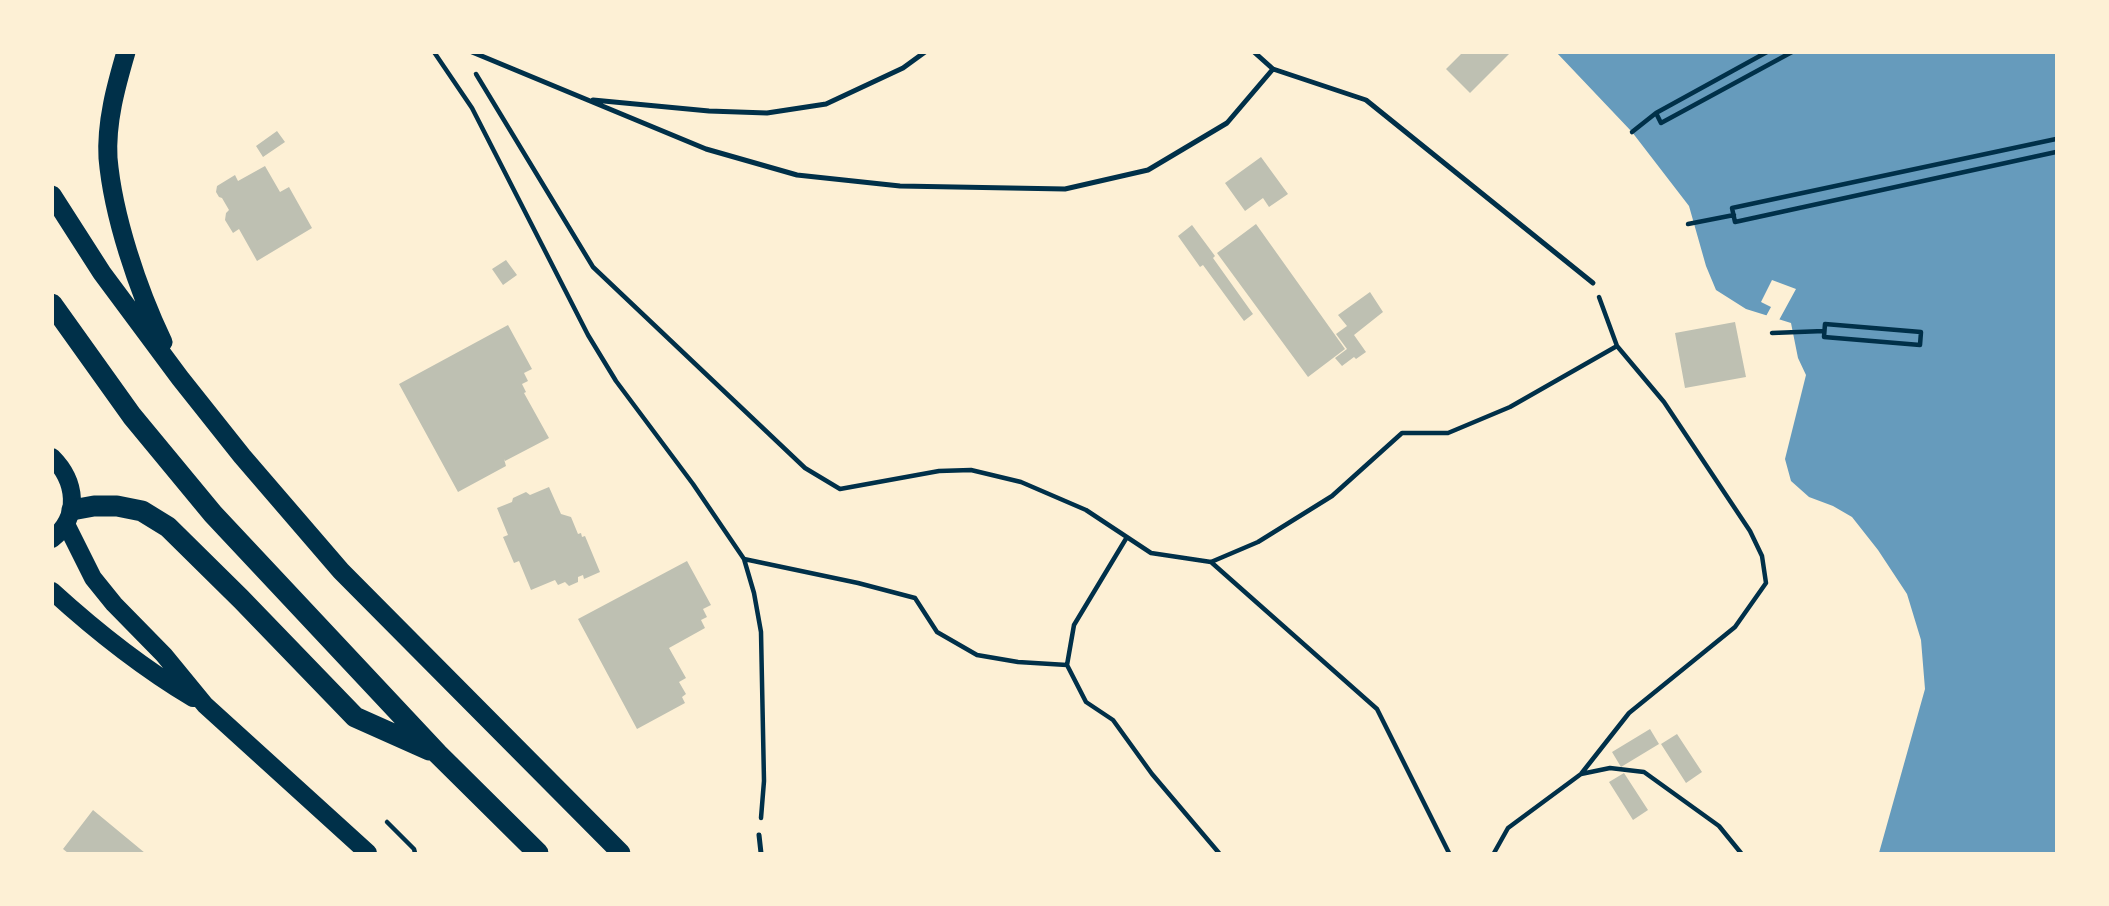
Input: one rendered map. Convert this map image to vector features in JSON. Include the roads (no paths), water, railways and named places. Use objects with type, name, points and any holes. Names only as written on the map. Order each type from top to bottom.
[{"type":"highway","points":[[126,52],[109,122],[108,157],[118,217],[154,323],[180,378]]},
{"type":"highway","points":[[52,195],[102,273],[180,378],[242,456],[341,571],[621,853]]},
{"type":"highway","points":[[52,304],[132,416],[213,514],[438,754],[538,853]]},
{"type":"highway","points":[[69,517],[94,506],[117,506],[142,511],[168,527],[355,717],[438,754]]},
{"type":"main road","points":[[52,457],[67,475],[71,486],[69,517],[79,553],[93,578],[114,604],[164,655],[205,705],[363,849]]},
{"type":"main road","points":[[52,539],[69,517]]},
{"type":"main road","points":[[52,591],[152,674],[205,705]]},
{"type":"lane","points":[[472,52],[706,149],[797,175],[900,186],[1065,189],[1148,170],[1227,123],[1272,69]]},
{"type":"lane","points":[[586,99],[709,111],[767,113],[826,104],[903,68],[925,52]]},
{"type":"lane","points":[[1254,52],[1272,69],[1366,100],[1593,283]]},
{"type":"lane","points":[[759,835],[761,853]]},
{"type":"water","points":[[1557,53],[2056,53],[2056,853],[1879,853],[1925,689],[1921,640],[1907,594],[1852,517],[1809,497],[1791,481],[1785,459],[1806,375],[1798,358],[1791,323],[1746,309],[1716,290],[1706,266],[1689,206],[1632,132]]}]
